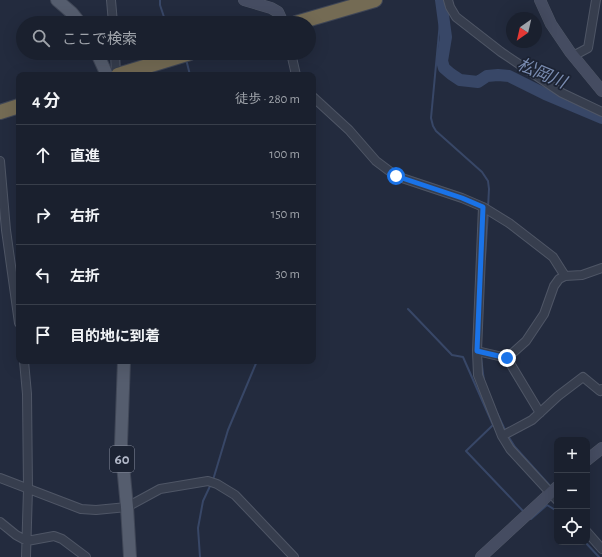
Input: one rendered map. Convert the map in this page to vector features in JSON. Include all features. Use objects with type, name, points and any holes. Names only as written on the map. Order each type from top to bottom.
[{"type":"highway","points":[[316,17],[375,0]]},
{"type":"highway","points":[[127,72],[167,60]]},
{"type":"highway","points":[[0,112],[16,107]]},
{"type":"main road","points":[[57,0],[74,16]]},
{"type":"main road","points":[[100,60],[106,72]]},
{"type":"main road","name":"60","points":[[124,364],[121,444],[130,557]]},
{"type":"street","points":[[111,0],[112,16]]},
{"type":"street","points":[[244,0],[271,8],[278,12],[280,16]]},
{"type":"street","points":[[448,0],[456,17],[501,52],[562,93],[602,112]]},
{"type":"street","points":[[540,0],[551,24],[573,56],[602,91]]},
{"type":"street","points":[[573,56],[588,48],[596,0]]},
{"type":"street","points":[[116,60],[117,72]]},
{"type":"street","points":[[293,60],[295,72]]},
{"type":"street","points":[[316,101],[348,130],[376,161],[396,176],[462,198],[483,207],[509,223],[553,257],[565,276]]},
{"type":"street","points":[[0,161],[6,230],[16,302]]},
{"type":"street","points":[[483,207],[477,351],[478,375],[502,436],[510,450],[554,492]]},
{"type":"street","points":[[507,358],[526,341],[541,319],[554,286],[559,279],[565,276],[582,276],[602,268]]},
{"type":"street","points":[[477,351],[507,358],[540,413]]},
{"type":"street","points":[[24,364],[27,394],[28,489],[26,557]]},
{"type":"street","points":[[502,436],[532,420],[583,376],[600,391],[602,389]]},
{"type":"street","points":[[590,458],[602,448]]},
{"type":"street","points":[[0,478],[81,509],[96,510],[127,506],[160,489],[208,481],[217,484],[235,495],[294,557]]},
{"type":"street","points":[[481,557],[554,494]]},
{"type":"street","points":[[0,522],[16,535],[27,541],[54,536],[62,539],[86,557]]},
{"type":"street","points":[[590,535],[602,549]]},
{"type":"waterway","points":[[160,0],[164,16]]},
{"type":"waterway","name":"松岡川","points":[[441,0],[446,37],[442,61],[444,68],[451,74],[460,80],[478,82],[487,76],[509,76],[545,94],[602,118]]},
{"type":"waterway","points":[[443,9],[440,22],[431,118],[436,131],[482,172],[488,181],[488,208]]},
{"type":"waterway","points":[[186,60],[189,72]]},
{"type":"waterway","points":[[485,259],[488,212]]},
{"type":"waterway","points":[[408,309],[452,355],[463,357],[493,425],[466,451],[524,512]]},
{"type":"waterway","points":[[481,358],[484,381]]},
{"type":"waterway","points":[[213,480],[228,430],[256,364]]},
{"type":"waterway","points":[[497,413],[506,432]]},
{"type":"waterway","points":[[508,436],[515,447],[552,488]]},
{"type":"waterway","points":[[200,557],[198,528],[203,501],[211,484]]},
{"type":"waterway","points":[[530,518],[531,519],[547,505],[554,509]]},
{"type":"waterway","points":[[588,545],[599,557]]},
{"type":"route","points":[[396,176],[462,198],[483,207],[477,351],[507,358]]}]
